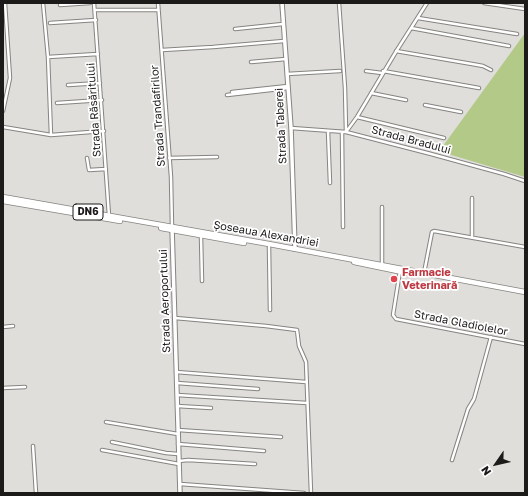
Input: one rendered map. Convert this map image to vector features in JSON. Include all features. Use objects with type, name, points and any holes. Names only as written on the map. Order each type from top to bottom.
[{"type":"highway","name":"Șoseaua Alexandriei","points":[[3,198],[109,216],[201,236],[525,293]]},
{"type":"highway","name":"Șoseaua Alexandriei","points":[[3,201],[295,249],[525,293]]},
{"type":"street","points":[[3,111],[10,78],[5,3]]},
{"type":"street","points":[[43,3],[48,57],[51,135]]},
{"type":"street","points":[[60,5],[90,3]]},
{"type":"street","name":"Strada Răsăritului","points":[[94,3],[109,216]]},
{"type":"street","name":"Strada Trandafirilor","points":[[158,3],[169,158],[172,229]]},
{"type":"street","name":"Strada Taberei","points":[[282,3],[288,87],[295,249]]},
{"type":"street","points":[[339,3],[345,88],[346,132]]},
{"type":"street","points":[[346,132],[427,3]]},
{"type":"street","points":[[484,3],[525,9]]},
{"type":"street","points":[[95,10],[159,10]]},
{"type":"street","points":[[418,18],[517,34]]},
{"type":"street","points":[[50,23],[96,20]]},
{"type":"street","points":[[235,29],[283,24]]},
{"type":"street","points":[[411,28],[509,46]]},
{"type":"street","points":[[162,50],[284,41]]},
{"type":"street","points":[[396,51],[478,65],[491,70]]},
{"type":"street","points":[[48,57],[98,54]]},
{"type":"street","points":[[251,62],[286,59]]},
{"type":"street","points":[[287,74],[340,71]]},
{"type":"street","points":[[366,71],[383,72],[479,88]]},
{"type":"street","points":[[68,85],[100,82]]},
{"type":"street","points":[[232,92],[288,87]]},
{"type":"street","points":[[227,95],[288,87]]},
{"type":"street","points":[[371,92],[406,100]]},
{"type":"street","points":[[57,103],[102,100]]},
{"type":"street","points":[[425,105],[461,112]]},
{"type":"street","points":[[356,117],[444,138]]},
{"type":"street","points":[[3,127],[51,135],[104,131]]},
{"type":"street","name":"Strada Bradului","points":[[290,128],[346,132],[431,154],[525,181]]},
{"type":"street","points":[[328,131],[330,183]]},
{"type":"street","points":[[342,132],[343,227]]},
{"type":"street","points":[[169,158],[217,157]]},
{"type":"street","points":[[87,158],[89,170],[106,169]]},
{"type":"street","points":[[472,198],[472,236]]},
{"type":"street","points":[[382,207],[382,265]]},
{"type":"street","name":"Strada Aeroportului","points":[[172,229],[180,493]]},
{"type":"street","points":[[424,273],[433,231],[472,236],[525,247]]},
{"type":"street","points":[[201,236],[202,281]]},
{"type":"street","points":[[269,247],[270,310]]},
{"type":"street","name":"Strada Gladiolelor","points":[[400,271],[393,315],[394,318],[525,344]]},
{"type":"street","points":[[175,318],[296,329],[299,346],[306,362],[311,493]]},
{"type":"street","points":[[3,326],[13,326]]},
{"type":"street","points":[[452,460],[468,408],[474,399],[491,337]]},
{"type":"street","points":[[176,372],[306,382]]},
{"type":"street","points":[[176,383],[258,389]]},
{"type":"street","points":[[3,388],[26,387]]},
{"type":"street","points":[[177,395],[307,403]]},
{"type":"street","points":[[177,406],[211,408]]},
{"type":"street","points":[[106,422],[178,432],[281,437]]},
{"type":"street","points":[[112,442],[178,454]]},
{"type":"street","points":[[178,444],[264,451]]},
{"type":"street","points":[[33,446],[36,493]]},
{"type":"street","points":[[102,450],[179,462],[188,460],[255,464]]},
{"type":"street","points":[[180,484],[304,493]]},
{"type":"green space","points":[[525,33],[525,177],[448,154],[445,152],[443,146]]},
{"type":"place","name":"Farmacie Veterinară","points":[[394,279]]}]
